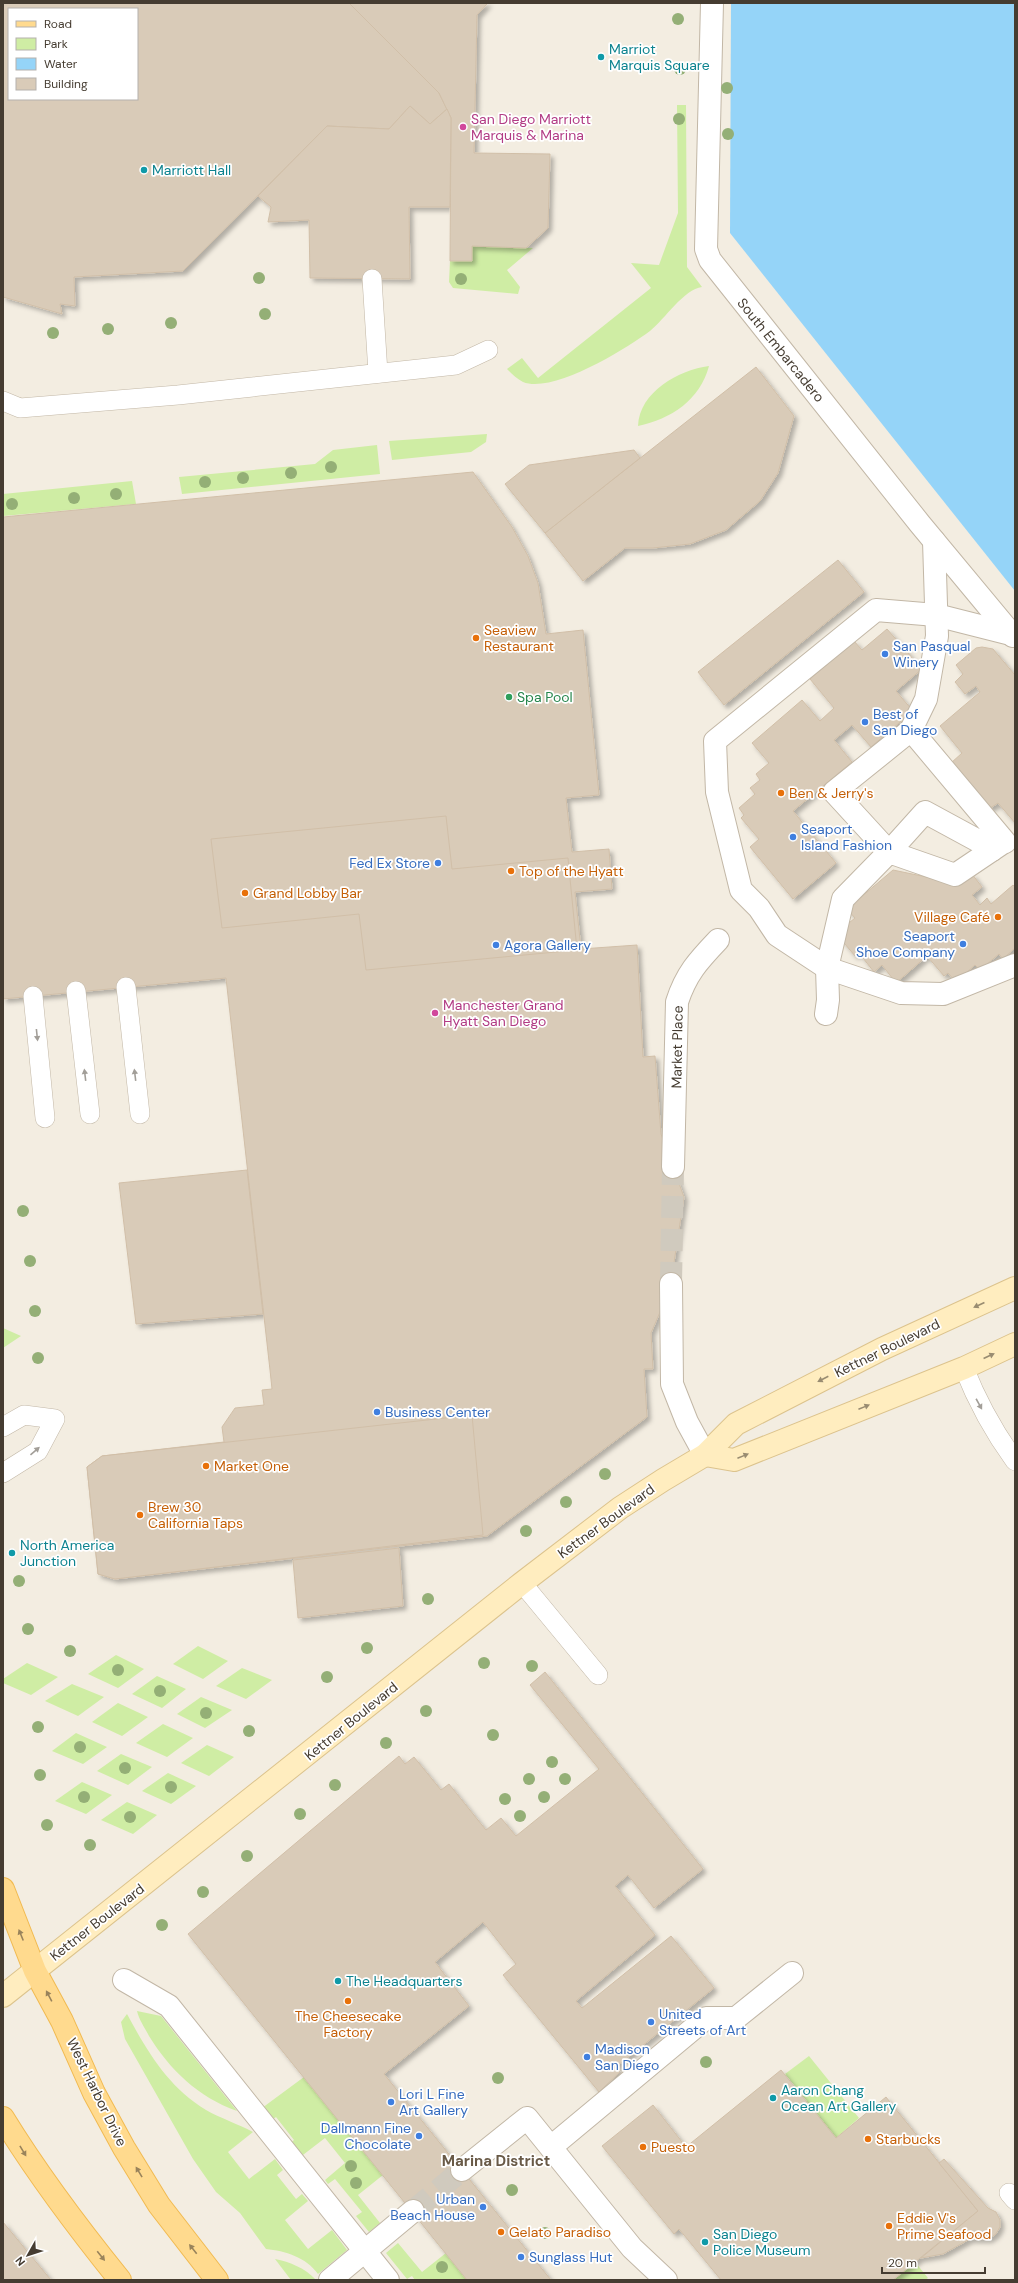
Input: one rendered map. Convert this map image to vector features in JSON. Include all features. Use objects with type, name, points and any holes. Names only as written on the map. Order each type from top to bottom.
[{"type":"main road","name":"West Harbor Drive","points":[[3,1889],[35,1971],[62,2021],[94,2093],[124,2148],[159,2205],[217,2280]]},
{"type":"main road","points":[[3,2118],[28,2159],[77,2226],[120,2280]]},
{"type":"street","name":"South Embarcadero","points":[[712,3],[706,249],[710,260],[934,541],[1013,637]]},
{"type":"street","points":[[934,541],[937,636],[926,699],[911,730],[834,792],[889,852],[955,875],[1004,848]]},
{"type":"street","points":[[1013,637],[936,615],[876,610],[715,741],[717,792],[741,890],[760,908],[777,935],[827,968],[901,993],[943,994],[1015,965]]},
{"type":"street","points":[[911,730],[1004,848]]},
{"type":"street","points":[[826,1014],[828,1000],[827,968],[843,899],[889,852],[925,812],[984,844],[1004,848]]},
{"type":"street","name":"Market Place","points":[[673,1167],[677,1002],[688,974],[718,940]]},
{"type":"street","points":[[671,1284],[672,1384],[688,1422],[705,1455],[734,1460],[964,1368],[1015,1344]]},
{"type":"street","name":"Kettner Boulevard","points":[[3,1996],[522,1583],[620,1508],[705,1455],[736,1424],[882,1349],[1015,1288]]},
{"type":"street","points":[[550,2147],[706,2018],[736,2018],[792,1973]]},
{"type":"street","points":[[124,1980],[169,2006],[388,2280]]},
{"type":"street","points":[[462,2170],[527,2118],[632,2248],[666,2280]]},
{"type":"street","points":[[330,2280],[413,2211]]},
{"type":"lane","points":[[372,279],[378,373]]},
{"type":"lane","points":[[3,401],[20,408],[178,395],[456,365],[488,350]]},
{"type":"lane","points":[[126,987],[140,1114]]},
{"type":"lane","points":[[76,991],[90,1114]]},
{"type":"lane","points":[[33,996],[45,1118]]},
{"type":"lane","points":[[964,1368],[977,1400],[1015,1461]]},
{"type":"lane","points":[[3,1427],[24,1415],[55,1419],[38,1451],[3,1473]]},
{"type":"lane","points":[[522,1583],[598,1675]]},
{"type":"green space","points":[[677,105],[686,105],[687,267],[702,287],[688,293],[656,326],[639,339],[589,368],[552,382],[536,384],[521,381],[507,369],[522,358],[538,378],[651,288],[631,263],[659,265],[678,213]]},
{"type":"green space","points":[[472,246],[533,248],[507,270],[520,287],[518,294],[453,288],[449,282],[450,261],[472,261]]},
{"type":"green space","points":[[709,366],[699,389],[682,406],[673,413],[662,418],[638,426],[640,414],[645,403],[653,393],[663,385],[685,372]]},
{"type":"green space","points":[[487,434],[486,442],[471,452],[392,460],[389,441]]},
{"type":"green space","points":[[377,445],[380,474],[182,494],[179,477],[315,464],[333,450]]},
{"type":"green space","points":[[132,481],[136,504],[3,516],[3,494]]},
{"type":"green space","points":[[3,1328],[21,1336],[3,1348]]},
{"type":"green space","points":[[198,1646],[228,1661],[203,1679],[173,1664]]},
{"type":"green space","points":[[116,1655],[144,1669],[118,1688],[88,1674]]},
{"type":"green space","points":[[27,1663],[58,1677],[31,1695],[3,1683],[3,1679]]},
{"type":"green space","points":[[242,1668],[272,1680],[246,1699],[216,1686]]},
{"type":"green space","points":[[157,1676],[186,1689],[162,1708],[132,1694]]},
{"type":"green space","points":[[72,1684],[104,1697],[78,1716],[45,1701]]},
{"type":"green space","points":[[201,1697],[232,1710],[205,1728],[177,1714]]},
{"type":"green space","points":[[118,1703],[148,1717],[122,1736],[92,1722]]},
{"type":"green space","points":[[163,1724],[193,1738],[167,1757],[136,1743]]},
{"type":"green space","points":[[76,1733],[107,1747],[83,1764],[52,1751]]},
{"type":"green space","points":[[207,1745],[234,1757],[209,1776],[181,1763]]},
{"type":"green space","points":[[121,1754],[152,1767],[128,1785],[97,1771]]},
{"type":"green space","points":[[168,1773],[196,1786],[171,1804],[142,1791]]},
{"type":"green space","points":[[82,1782],[112,1795],[86,1814],[55,1801]]},
{"type":"green space","points":[[127,1802],[157,1815],[133,1834],[101,1820]]},
{"type":"green space","points":[[137,2011],[161,2016],[237,2111],[210,2098],[186,2081],[176,2071],[149,2036]]},
{"type":"green space","points":[[127,2014],[151,2055],[180,2090],[206,2110],[253,2132],[228,2152],[249,2179],[275,2159],[283,2170],[277,2175],[296,2199],[302,2194],[308,2201],[285,2220],[308,2249],[332,2230],[347,2250],[318,2274],[307,2263],[295,2256],[280,2251],[266,2249],[240,2213],[216,2192],[193,2159],[125,2039],[121,2022]]},
{"type":"green space","points":[[809,2056],[859,2118],[836,2138],[785,2074]]},
{"type":"green space","points":[[304,2077],[383,2175],[358,2195],[380,2223],[369,2232],[356,2216],[362,2212],[335,2179],[328,2184],[325,2180],[345,2163],[325,2138],[299,2158],[288,2145],[294,2140],[276,2117],[272,2120],[262,2108]]},
{"type":"green space","points":[[398,2243],[422,2272],[446,2253],[467,2280],[415,2280],[412,2276],[407,2279],[386,2253]]},
{"type":"green space","points":[[275,2259],[297,2266],[316,2280],[291,2280]]},
{"type":"green space","points":[[915,2262],[928,2278],[925,2280],[893,2280]]},
{"type":"water","points":[[731,3],[1015,3],[1015,591],[730,233]]},
{"type":"building","name":"Marriott Hall","points":[[3,3],[349,3],[439,93],[447,109],[430,124],[410,106],[389,129],[327,126],[183,271],[74,277],[75,306],[60,304],[62,314],[3,297]]},
{"type":"building","name":"San Diego Marriott Marquis & Marina","points":[[349,3],[488,3],[477,15],[474,153],[550,154],[548,228],[526,248],[472,246],[472,261],[450,261],[451,118],[439,93]]},
{"type":"building","points":[[410,106],[430,124],[447,109],[451,118],[450,207],[409,207],[410,279],[310,278],[309,220],[268,222],[271,207],[258,196],[327,126],[389,129]]},
{"type":"building","points":[[756,367],[794,416],[778,473],[760,501],[726,530],[690,544],[653,548],[625,548],[583,581],[545,533]]},
{"type":"building","points":[[634,450],[640,458],[545,533],[505,484],[529,465]]},
{"type":"building","name":"Manchester Grand Hyatt San Diego","points":[[473,472],[512,527],[528,556],[538,583],[546,634],[583,630],[599,795],[566,798],[572,852],[609,849],[612,889],[575,892],[581,949],[637,945],[643,1057],[655,1056],[661,1134],[684,1197],[670,1289],[651,1333],[653,1369],[644,1369],[647,1417],[487,1536],[115,1579],[98,1574],[87,1467],[102,1456],[224,1442],[222,1427],[235,1408],[264,1405],[262,1390],[272,1389],[226,978],[3,999],[3,517]]},
{"type":"building","points":[[838,560],[864,592],[724,705],[698,672]]},
{"type":"building","points":[[887,629],[922,669],[896,691],[913,711],[871,747],[852,725],[834,740],[852,762],[793,811],[836,863],[793,899],[750,847],[759,839],[741,818],[744,815],[739,808],[755,794],[750,788],[760,780],[756,774],[769,763],[752,743],[802,700],[820,721],[834,708],[810,679],[854,641],[862,650]]},
{"type":"building","points":[[982,647],[993,649],[1015,675],[1015,823],[998,803],[989,809],[951,763],[962,753],[940,726],[980,692],[976,686],[965,694],[955,682],[963,674],[956,665],[976,648]]},
{"type":"building","points":[[446,816],[452,869],[568,858],[577,950],[366,970],[359,914],[222,928],[211,839]]},
{"type":"building","points":[[893,870],[960,884],[972,874],[982,887],[972,895],[980,905],[987,898],[991,904],[1013,885],[1015,887],[1015,948],[1003,959],[999,954],[980,970],[975,965],[956,982],[948,973],[944,976],[927,956],[896,983],[882,965],[874,972],[859,953],[855,956],[839,937],[839,931],[855,918],[847,909]]},
{"type":"building","points":[[247,1170],[263,1314],[136,1324],[119,1183]]},
{"type":"building","points":[[472,1415],[483,1535],[115,1579],[98,1574],[87,1467],[102,1456]]},
{"type":"building","points":[[399,1548],[403,1606],[298,1618],[293,1560]]},
{"type":"building","name":"The Headquarters","points":[[545,1672],[703,1869],[654,1908],[628,1875],[615,1886],[655,1935],[576,2001],[582,2008],[671,1936],[714,1988],[616,2067],[620,2072],[599,2092],[503,1975],[516,1964],[483,1922],[435,1962],[469,2006],[384,2074],[551,2280],[467,2280],[188,1934],[399,1756],[405,1764],[414,1757],[441,1790],[449,1784],[486,1830],[501,1818],[516,1836],[599,1769],[530,1685]]},
{"type":"building","points":[[781,2070],[836,2138],[886,2097],[978,2211],[893,2280],[721,2280],[679,2229],[674,2234],[602,2146],[653,2105],[686,2147]]},
{"type":"building","points":[[944,2159],[988,2208],[996,2212],[1000,2220],[1000,2227],[996,2234],[989,2239],[970,2239],[943,2254],[921,2258],[978,2211],[939,2163]]},
{"type":"building","points":[[3,2222],[51,2280],[3,2280]]},
{"type":"tunnel","points":[[671,1284],[673,1167]]},
{"type":"tunnel","points":[[413,2211],[462,2170]]},
{"type":"place","name":"Marriot Marquis Square","points":[[601,57]]},
{"type":"place","name":"San Diego Marriott Marquis & Marina","points":[[463,127]]},
{"type":"place","name":"Marriott Hall","points":[[144,170]]},
{"type":"place","name":"Seaview Restaurant","points":[[476,638]]},
{"type":"place","name":"San Pasqual Winery","points":[[885,654]]},
{"type":"place","name":"Spa Pool","points":[[509,697]]},
{"type":"place","name":"Best of San Diego","points":[[865,722]]},
{"type":"place","name":"Ben & Jerry's","points":[[781,793]]},
{"type":"place","name":"Seaport Island Fashion","points":[[793,837]]},
{"type":"place","name":"Fed Ex Store","points":[[438,863]]},
{"type":"place","name":"Top of the Hyatt","points":[[511,871]]},
{"type":"place","name":"Grand Lobby Bar","points":[[245,893]]},
{"type":"place","name":"Village Café","points":[[998,917]]},
{"type":"place","name":"Seaport Shoe Company","points":[[963,944]]},
{"type":"place","name":"Agora Gallery","points":[[496,945]]},
{"type":"place","name":"Manchester Grand Hyatt San Diego","points":[[435,1013]]},
{"type":"place","name":"Business Center","points":[[377,1412]]},
{"type":"place","name":"Market One","points":[[206,1466]]},
{"type":"place","name":"Brew 30 California Taps","points":[[140,1515]]},
{"type":"place","name":"North America Junction","points":[[12,1553]]},
{"type":"place","name":"The Headquarters","points":[[338,1981]]},
{"type":"place","name":"The Cheesecake Factory","points":[[348,2001]]},
{"type":"place","name":"United Streets of Art","points":[[651,2022]]},
{"type":"place","name":"Madison San Diego","points":[[587,2057]]},
{"type":"place","name":"Aaron Chang Ocean Art Gallery","points":[[773,2098]]},
{"type":"place","name":"Lori L Fine Art Gallery","points":[[391,2102]]},
{"type":"place","name":"Dallmann Fine Chocolate","points":[[419,2136]]},
{"type":"place","name":"Starbucks","points":[[868,2139]]},
{"type":"place","name":"Puesto","points":[[643,2147]]},
{"type":"place","name":"Urban Beach House","points":[[483,2207]]},
{"type":"place","name":"Eddie V's Prime Seafood","points":[[889,2226]]},
{"type":"place","name":"Gelato Paradiso","points":[[501,2232]]},
{"type":"place","name":"San Diego Police Museum","points":[[705,2242]]},
{"type":"place","name":"Sunglass Hut","points":[[521,2257]]},
{"type":"district","name":"Marina District","points":[[496,2161]]}]
